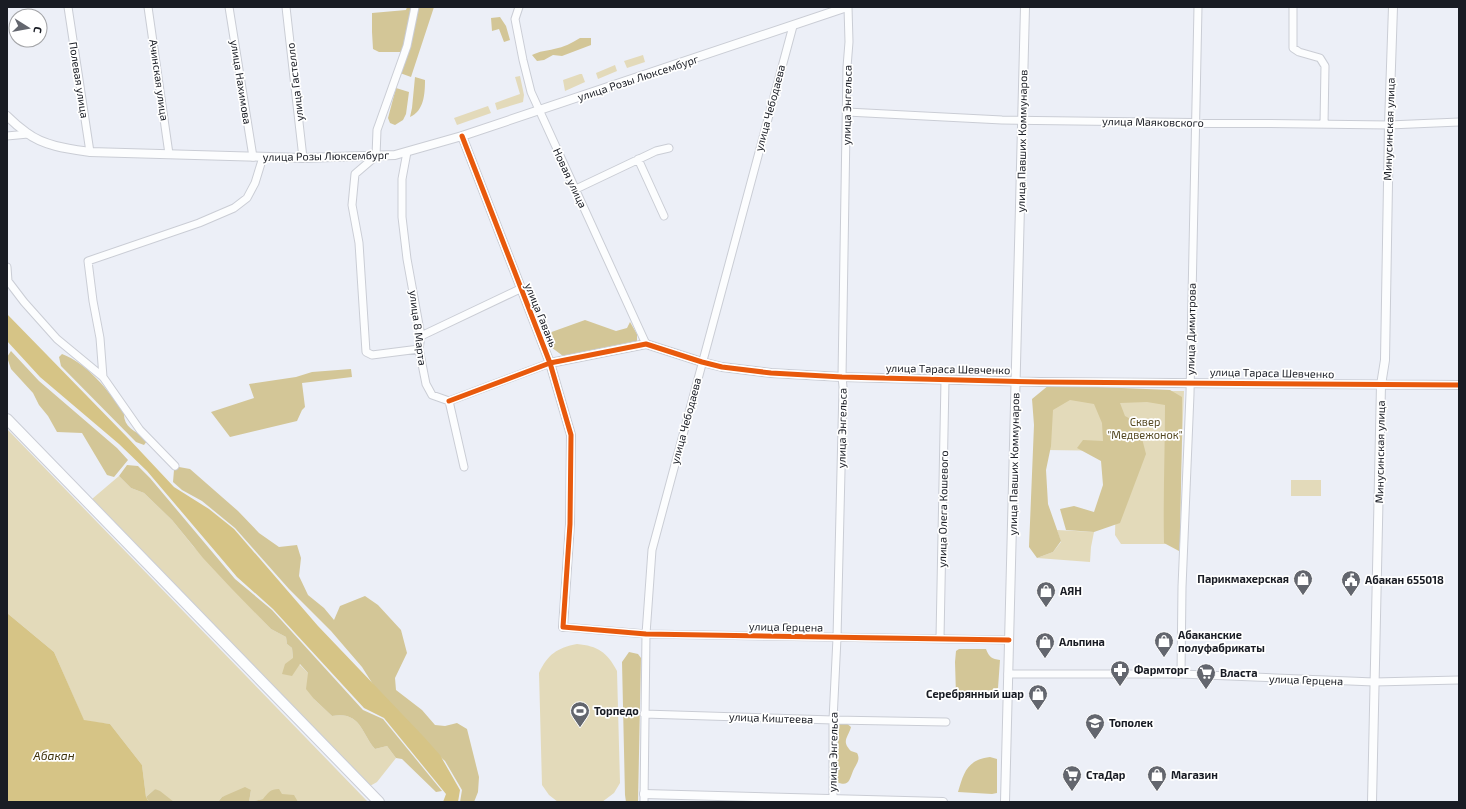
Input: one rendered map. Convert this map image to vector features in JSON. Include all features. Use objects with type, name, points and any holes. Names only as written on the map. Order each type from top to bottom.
[{"type":"main road","points":[[7,419],[379,802]]},
{"type":"street","name":"Полевая улица","points":[[68,7],[90,152]]},
{"type":"street","name":"Ачинская улица","points":[[148,7],[169,154]]},
{"type":"street","name":"улица Нахимова","points":[[229,7],[253,157]]},
{"type":"street","name":"улица Гастелло","points":[[286,7],[303,158]]},
{"type":"street","points":[[415,7],[407,46],[378,130],[376,156],[355,174],[352,205],[360,243],[366,352],[372,355],[419,349]]},
{"type":"street","name":"Новая улица","points":[[519,7],[515,19],[531,92],[646,344]]},
{"type":"street","name":"улица Розы Люксембург","points":[[7,116],[28,134],[47,144],[90,152],[303,158],[395,155],[462,136],[848,7]]},
{"type":"street","name":"улица Энгельса","points":[[833,800],[833,720],[837,638],[843,394],[842,377],[849,20],[848,7]]},
{"type":"street","name":"улица Павших Коммунаров","points":[[1005,802],[1025,7]]},
{"type":"street","name":"улица Димитрова","points":[[1181,674],[1182,586],[1190,382],[1198,7]]},
{"type":"street","points":[[1293,7],[1293,48],[1299,52],[1320,58],[1325,66],[1324,124]]},
{"type":"street","name":"Минусинская улица","points":[[1372,802],[1381,385],[1385,360],[1388,125],[1393,7]]},
{"type":"street","name":"улица Чебодаева","points":[[644,798],[646,634],[652,550],[793,26]]},
{"type":"street","name":"улица Маяковского","points":[[847,112],[1002,120],[1388,125],[1459,122]]},
{"type":"street","points":[[7,136],[28,134]]},
{"type":"street","name":"улица Гавань","points":[[462,136],[520,289],[550,363],[571,435],[570,524],[563,627]]},
{"type":"street","points":[[576,189],[656,151],[669,148]]},
{"type":"street","name":"улица 8 Марта","points":[[407,152],[402,179],[402,217],[407,259],[421,336],[419,349],[426,384],[432,395],[449,401]]},
{"type":"street","points":[[103,377],[100,338],[88,261],[198,223],[234,208],[247,198],[255,183],[263,157]]},
{"type":"street","points":[[638,159],[664,216]]},
{"type":"street","points":[[7,267],[8,281],[24,302],[69,350],[103,377],[140,430],[175,466]]},
{"type":"street","points":[[421,336],[520,289]]},
{"type":"street","name":"улица Тараса Шевченко","points":[[449,401],[550,363],[646,344],[722,367],[771,374],[945,380],[1459,385]]},
{"type":"street","name":"улица Олега Кошевого","points":[[940,638],[945,380]]},
{"type":"street","points":[[449,401],[464,466]]},
{"type":"street","name":"улица Герцена","points":[[563,627],[646,634],[1009,640]]},
{"type":"street","name":"улица Герцена","points":[[1008,674],[1181,674],[1374,682],[1459,680]]},
{"type":"street","name":"улица Киштеева","points":[[644,714],[946,722]]},
{"type":"street","points":[[644,798],[943,802]]},
{"type":"green space","points":[[643,55],[645,62],[627,68],[624,61]]},
{"type":"green space","points":[[615,65],[617,71],[598,79],[596,73]]},
{"type":"green space","points":[[582,74],[585,82],[565,91],[563,80]]},
{"type":"green space","points":[[520,76],[524,95],[523,102],[497,110],[495,103],[520,94],[515,77]]},
{"type":"green space","points":[[488,106],[491,113],[457,125],[454,118]]},
{"type":"green space","name":"Сквер \"Медвежонок\"","points":[[1048,391],[1184,391],[1178,544],[1121,544],[1115,535],[1117,451],[1046,450]]},
{"type":"green space","points":[[7,429],[368,802],[293,802],[263,799],[249,802],[251,790],[222,797],[218,802],[173,802],[155,789],[146,797],[142,765],[110,724],[84,721],[54,652],[7,613]]},
{"type":"green space","points":[[119,476],[131,488],[144,493],[172,520],[193,546],[271,629],[286,637],[287,644],[292,648],[293,658],[308,673],[314,699],[332,716],[342,715],[355,720],[375,749],[387,746],[396,758],[377,782],[370,786],[92,499]]},
{"type":"green space","points":[[1291,480],[1321,480],[1321,496],[1291,496]]},
{"type":"green space","points":[[1057,530],[1094,532],[1090,562],[1037,558],[1053,552],[1061,542]]},
{"type":"green space","name":"Торпедо","points":[[577,644],[591,646],[601,651],[613,664],[617,671],[620,783],[614,793],[602,802],[558,802],[549,795],[542,785],[539,673],[542,666],[554,653]]},
{"type":"shaded area","points":[[407,7],[434,7],[411,77],[400,73],[406,52],[379,52],[373,49],[372,32],[372,13],[406,10]]},
{"type":"shaded area","points":[[500,17],[506,26],[510,40],[504,42],[499,29],[492,31],[491,18]]},
{"type":"shaded area","points":[[580,38],[591,38],[591,45],[562,56],[553,55],[544,60],[537,61],[532,55],[565,46]]},
{"type":"shaded area","points":[[415,77],[425,80],[425,91],[421,106],[415,114],[410,117],[412,108]]},
{"type":"shaded area","points":[[396,88],[409,92],[406,114],[403,120],[395,125],[390,123],[388,118]]},
{"type":"shaded area","points":[[585,320],[616,331],[627,328],[630,322],[637,334],[637,341],[563,356],[551,347],[546,334]]},
{"type":"shaded area","points":[[11,351],[39,381],[117,448],[128,460],[114,477],[107,475],[82,433],[57,432],[33,393],[11,369],[7,357]]},
{"type":"shaded area","points":[[62,354],[80,364],[97,379],[124,413],[127,425],[133,431],[145,436],[147,441],[144,445],[136,442],[61,366],[59,357]]},
{"type":"shaded area","points":[[351,369],[352,377],[302,383],[305,407],[297,421],[230,437],[211,412],[254,398],[249,384],[296,377],[312,372]]},
{"type":"shaded area","points":[[1049,385],[1170,390],[1182,397],[1179,551],[1164,543],[1165,405],[1147,402],[1120,403],[1125,416],[1138,423],[1146,454],[1120,523],[1094,532],[1066,530],[1060,509],[1074,506],[1094,512],[1103,485],[1101,461],[1077,448],[1083,440],[1103,441],[1102,423],[1094,404],[1070,400],[1053,410],[1051,446],[1046,470],[1048,504],[1061,541],[1053,552],[1037,558],[1029,547],[1034,425],[1032,399]]},
{"type":"shaded area","points":[[127,465],[138,466],[150,478],[235,579],[272,610],[363,710],[383,719],[442,791],[436,792],[402,759],[396,758],[387,746],[375,749],[355,720],[342,715],[332,716],[306,689],[308,673],[300,664],[292,676],[282,674],[285,664],[293,658],[292,648],[287,644],[286,637],[271,629],[203,558],[172,520],[144,493],[131,488],[119,476]]},
{"type":"shaded area","points":[[179,467],[190,469],[238,511],[259,533],[279,547],[297,545],[301,558],[299,576],[308,595],[324,608],[334,620],[340,606],[365,596],[378,605],[401,630],[407,653],[395,678],[396,690],[422,710],[435,725],[445,726],[457,723],[467,729],[479,777],[478,792],[474,802],[460,802],[462,790],[445,761],[427,745],[381,697],[362,667],[331,631],[289,589],[235,528],[202,501],[182,490],[173,482],[174,470]]},
{"type":"shaded area","points":[[959,649],[986,649],[991,657],[1000,660],[998,688],[994,691],[982,690],[970,693],[962,697],[956,695],[955,662],[956,651]]},
{"type":"shaded area","points":[[629,652],[638,654],[641,658],[638,802],[626,802],[625,795],[622,662]]},
{"type":"shaded area","points":[[842,722],[845,722],[851,727],[846,739],[846,745],[851,751],[857,753],[858,755],[858,762],[848,782],[844,784],[836,782],[839,725]]},
{"type":"shaded area","points":[[990,757],[997,759],[997,793],[958,792],[962,779],[971,764]]},
{"type":"shaded area","points":[[245,787],[251,790],[249,802],[218,802],[222,797]]},
{"type":"shaded area","points":[[155,789],[174,802],[149,802],[146,797]]},
{"type":"shaded area","points":[[279,789],[282,794],[294,795],[298,802],[249,802],[263,799],[271,791]]},
{"type":"water","points":[[7,314],[174,487],[209,509],[234,529],[318,626],[440,755],[460,790],[458,802],[443,802],[446,794],[384,718],[364,708],[273,609],[237,577],[147,471],[119,444],[40,377],[7,341]]},
{"type":"water","name":"Абакан","points":[[7,613],[54,652],[84,720],[110,724],[142,765],[146,797],[149,802],[7,802]]},
{"type":"cycle path","points":[[462,136],[550,363],[571,435],[570,524],[563,627],[646,634],[1009,640]]},
{"type":"cycle path","points":[[449,401],[550,363],[646,344],[722,367],[771,373],[842,377],[1040,382],[1459,385]]},
{"type":"place","name":"Парикмахерская","points":[[1303,596]]},
{"type":"place","name":"Абакан 655018","points":[[1351,597]]},
{"type":"place","name":"АЯН","points":[[1046,608]]},
{"type":"place","name":"Абаканские полуфабрикаты","points":[[1164,658]]},
{"type":"place","name":"Альпина","points":[[1045,659]]},
{"type":"place","name":"Фармторг","points":[[1120,687]]},
{"type":"place","name":"Власта","points":[[1206,690]]},
{"type":"place","name":"Серебрянный шар","points":[[1038,711]]},
{"type":"place","name":"Торпедо","points":[[580,728]]},
{"type":"place","name":"Тополек","points":[[1095,740]]},
{"type":"place","name":"СтаДар","points":[[1072,792]]},
{"type":"place","name":"Магазин","points":[[1157,792]]}]
